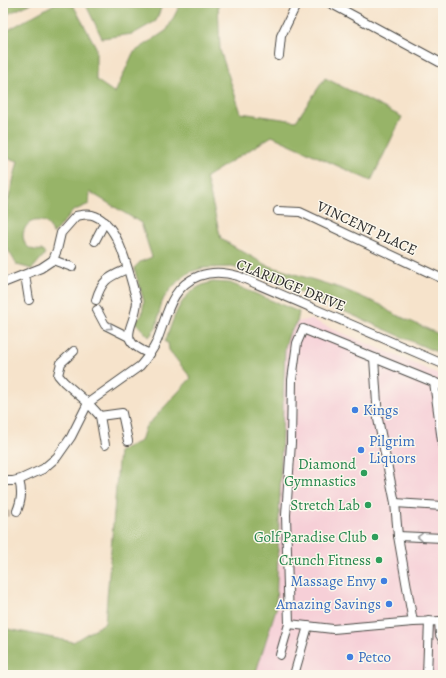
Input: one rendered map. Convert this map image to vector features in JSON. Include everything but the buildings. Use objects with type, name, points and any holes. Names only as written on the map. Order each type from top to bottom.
[{"type":"street","points":[[279,56],[281,36],[297,3]]},
{"type":"street","points":[[330,3],[443,64]]},
{"type":"street","name":"VINCENT PLACE","points":[[278,211],[300,212],[443,279]]},
{"type":"street","points":[[3,283],[41,268],[53,260],[61,233],[76,216],[90,214],[96,216],[108,225],[118,239],[137,300],[137,310],[130,326],[128,334],[129,337],[137,349],[150,354]]},
{"type":"street","points":[[95,241],[105,222]]},
{"type":"street","points":[[53,260],[72,267]]},
{"type":"street","points":[[96,300],[98,293],[108,278],[128,269]]},
{"type":"street","name":"CLARIDGE DRIVE","points":[[88,403],[140,366],[150,354],[156,343],[169,306],[180,289],[190,280],[210,273],[224,272],[238,276],[443,364]]},
{"type":"street","points":[[25,275],[29,300]]},
{"type":"street","points":[[97,310],[105,325],[129,337]]},
{"type":"street","points":[[280,655],[289,624],[286,515],[291,443],[292,380],[297,343],[303,329],[443,386]]},
{"type":"street","points":[[74,351],[61,363],[58,374],[64,382],[88,403],[100,416],[105,446]]},
{"type":"street","points":[[374,358],[378,419],[395,503],[398,536],[413,622]]},
{"type":"street","points":[[434,382],[443,448]]},
{"type":"street","points":[[3,481],[19,480],[43,468],[57,457],[72,437],[88,403]]},
{"type":"street","points":[[100,416],[122,413],[128,441]]},
{"type":"street","points":[[17,510],[22,491],[19,480]]},
{"type":"street","points":[[395,503],[443,506]]},
{"type":"street","points":[[398,536],[443,538]]},
{"type":"street","points":[[427,675],[429,621]]},
{"type":"street","points":[[289,624],[333,629],[441,621],[440,635],[443,640]]},
{"type":"street","points":[[294,675],[308,626]]},
{"type":"shaded area","points":[[310,319],[443,376],[443,675],[255,675],[276,609],[285,347],[289,334],[297,322]]},
{"type":"green space","points":[[3,3],[32,3],[3,16]]},
{"type":"green space","points":[[56,3],[72,3],[96,47],[96,80],[115,93],[133,53],[167,30],[181,3],[218,3],[220,50],[241,113],[296,121],[325,78],[402,117],[371,181],[272,136],[206,177],[221,239],[266,265],[343,289],[381,305],[390,312],[443,336],[443,355],[282,284],[232,267],[203,268],[190,272],[179,280],[164,298],[156,328],[149,337],[135,322],[142,315],[144,301],[134,268],[140,262],[152,257],[141,223],[90,192],[89,204],[73,211],[53,234],[49,226],[41,221],[33,221],[28,224],[24,229],[24,242],[28,247],[34,250],[42,250],[45,254],[32,269],[17,265],[3,241],[3,222],[18,161],[3,157],[3,33]]},
{"type":"green space","points":[[85,3],[163,3],[156,21],[133,34],[102,38]]},
{"type":"green space","points":[[213,282],[230,283],[299,312],[297,322],[289,334],[285,347],[276,609],[255,675],[3,675],[3,628],[73,642],[105,623],[119,451],[141,441],[145,428],[191,378],[169,350],[168,343],[165,342],[176,313],[186,297],[193,290],[202,285]]},
{"type":"tunnel","points":[[3,512],[17,511]]},
{"type":"place","name":"Kings","points":[[355,410]]},
{"type":"place","name":"Pilgrim Liquors","points":[[361,450]]},
{"type":"place","name":"Diamond Gymnastics","points":[[364,473]]},
{"type":"place","name":"Stretch Lab","points":[[368,505]]},
{"type":"place","name":"Golf Paradise Club","points":[[375,537]]},
{"type":"place","name":"Crunch Fitness","points":[[379,560]]},
{"type":"place","name":"Massage Envy","points":[[384,581]]},
{"type":"place","name":"Amazing Savings","points":[[389,604]]},
{"type":"place","name":"Petco","points":[[350,657]]}]
